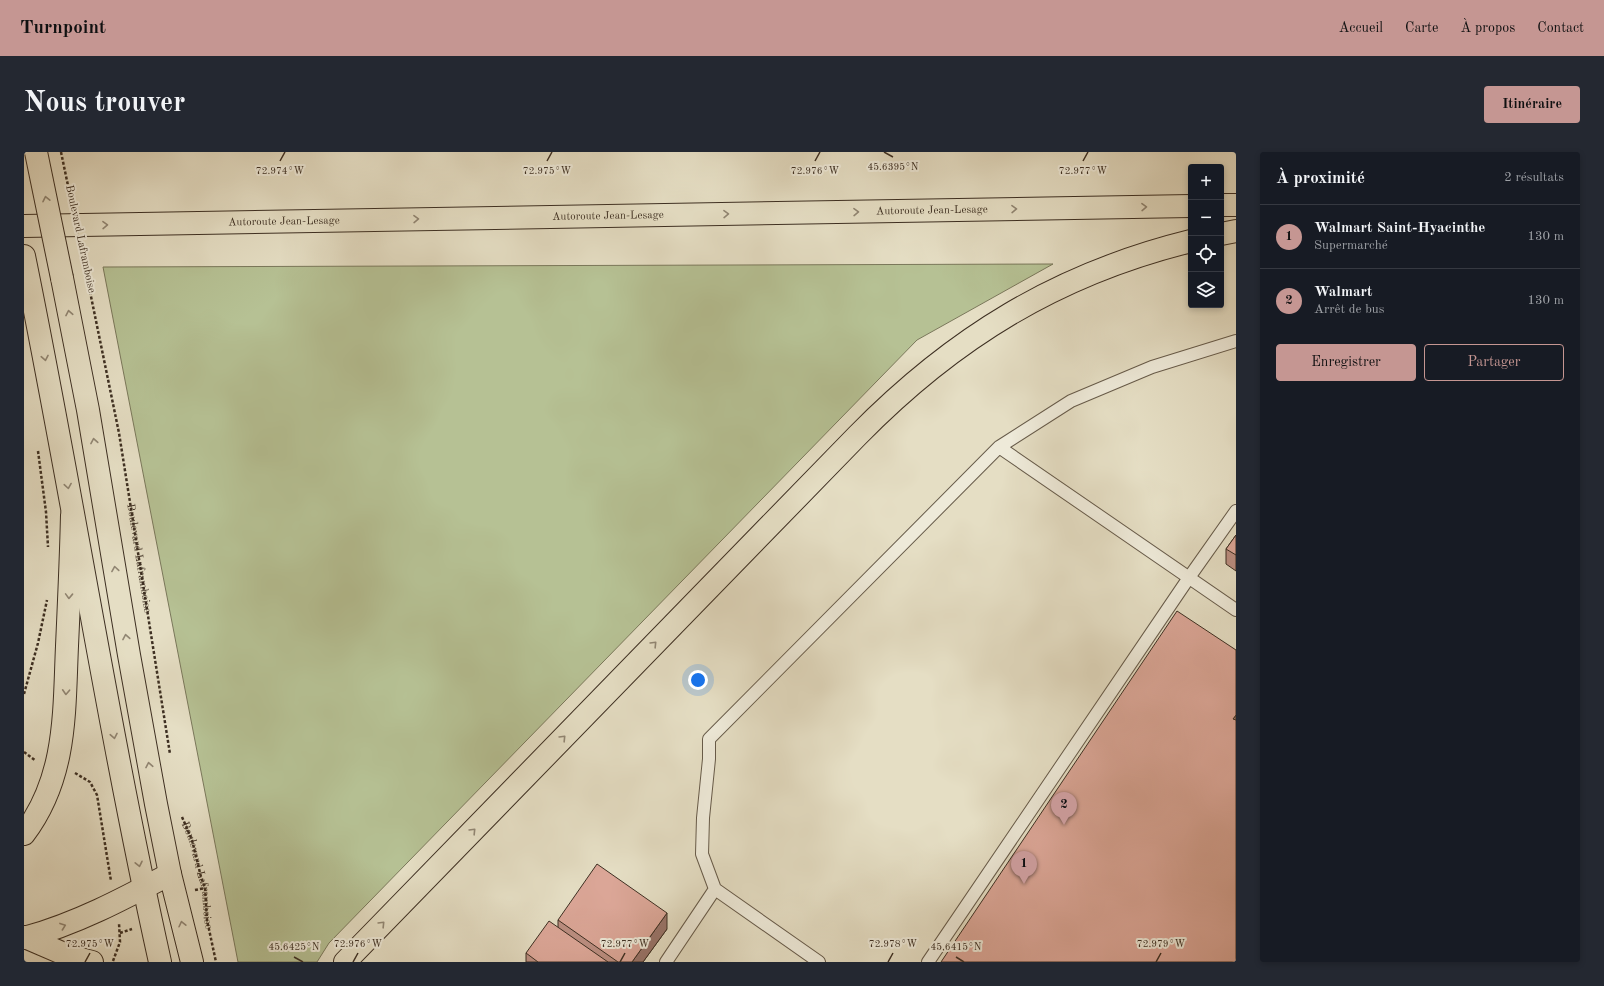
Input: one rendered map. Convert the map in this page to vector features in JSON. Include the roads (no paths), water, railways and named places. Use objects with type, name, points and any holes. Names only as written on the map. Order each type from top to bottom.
[{"type":"main road","name":"Boulevard Laframboise","points":[[36,152],[88,410],[134,686],[170,874],[192,962]]},
{"type":"main road","points":[[1224,205],[1236,205]]},
{"type":"main road","name":"Autoroute Jean-Lesage","points":[[24,226],[1188,206]]},
{"type":"main road","points":[[1224,233],[1236,231]]},
{"type":"main road","points":[[345,962],[862,431],[912,383],[972,337],[1044,294],[1084,275],[1122,261],[1188,242]]},
{"type":"main road","points":[[24,256],[59,432],[72,515],[144,888],[160,962]]},
{"type":"main road","points":[[24,834],[32,823],[48,794],[60,751],[66,696],[72,515]]},
{"type":"main road","points":[[25,938],[79,920],[170,874]]},
{"type":"main road","points":[[25,938],[69,956],[92,962]]},
{"type":"lane","points":[[819,962],[715,889],[702,854],[703,818],[709,759],[709,739],[999,447],[1071,400],[1152,367],[1236,341]]},
{"type":"lane","points":[[999,447],[1188,579],[1236,610]]},
{"type":"lane","points":[[928,962],[1188,579],[1236,511]]},
{"type":"lane","points":[[666,962],[715,889]]},
{"type":"place","name":"Walmart","points":[[1064,825]]},
{"type":"place","name":"Walmart Saint-Hyacinthe","points":[[1024,884]]}]
